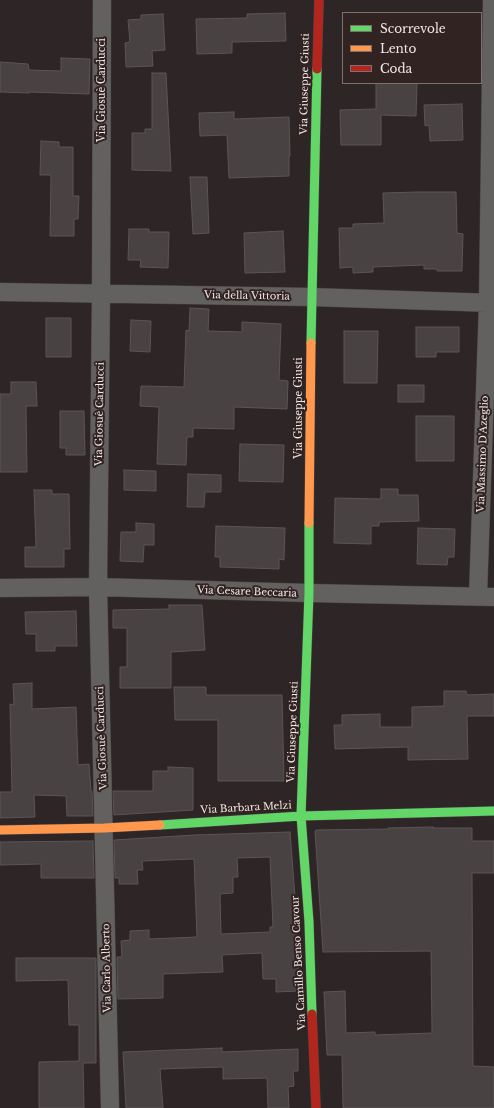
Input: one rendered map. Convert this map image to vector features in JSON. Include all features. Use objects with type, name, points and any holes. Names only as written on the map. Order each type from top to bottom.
[{"type":"street","name":"Via Giosuè Carducci","points":[[102,0],[98,587],[104,828]]},
{"type":"street","name":"Via Giuseppe Giusti","points":[[301,816],[309,593],[311,297],[318,0]]},
{"type":"street","name":"Via Massimo D'Azeglio","points":[[486,597],[491,303],[492,0]]},
{"type":"street","name":"Via della Vittoria","points":[[0,292],[311,297],[491,303]]},
{"type":"street","name":"Via Cesare Beccaria","points":[[0,588],[98,587],[486,597]]},
{"type":"street","name":"Via Barbara Melzi","points":[[0,830],[104,828],[301,816],[494,811]]},
{"type":"street","name":"Via Camillo Benso Cavour","points":[[301,816],[309,922],[316,1108]]},
{"type":"street","name":"Via Carlo Alberto","points":[[104,828],[110,1108]]},
{"type":"building","points":[[285,13],[286,41],[232,42],[232,53],[197,54],[196,19],[247,18],[247,14]]},
{"type":"building","points":[[163,14],[165,50],[152,51],[153,66],[126,67],[125,43],[130,42],[128,20],[141,19],[141,15]]},
{"type":"building","points":[[61,58],[90,59],[89,94],[0,92],[0,62],[28,64],[29,70],[61,71]]},
{"type":"building","points":[[152,73],[166,73],[171,171],[132,170],[132,133],[145,133],[145,129],[152,129]]},
{"type":"building","points":[[376,84],[417,84],[416,116],[381,115],[381,145],[341,145],[340,110],[376,109]]},
{"type":"building","points":[[462,104],[463,140],[430,141],[429,125],[425,126],[424,105]]},
{"type":"building","points":[[234,112],[234,119],[289,117],[289,176],[229,178],[227,135],[200,136],[199,113]]},
{"type":"building","points":[[41,141],[59,142],[59,147],[73,147],[73,196],[79,196],[78,219],[74,219],[74,236],[50,236],[51,175],[40,175]]},
{"type":"building","points":[[190,177],[207,177],[209,233],[193,234]]},
{"type":"building","points":[[456,192],[457,233],[463,234],[462,271],[437,271],[437,269],[424,269],[424,265],[373,267],[373,272],[353,273],[353,267],[340,268],[339,228],[353,228],[353,224],[384,223],[383,193]]},
{"type":"building","points":[[129,229],[149,229],[149,232],[169,232],[168,268],[140,267],[141,260],[128,260]]},
{"type":"building","points":[[283,231],[285,272],[245,273],[244,233]]},
{"type":"building","points":[[190,308],[209,309],[208,331],[242,332],[242,322],[281,324],[279,380],[288,381],[287,409],[234,407],[234,429],[193,428],[193,437],[187,437],[186,465],[157,464],[159,407],[140,406],[141,386],[184,387],[186,330],[189,331]]},
{"type":"building","points":[[46,318],[71,318],[71,357],[46,357]]},
{"type":"building","points":[[131,320],[151,321],[150,352],[130,351]]},
{"type":"building","points":[[416,327],[459,327],[459,352],[436,352],[436,357],[416,357]]},
{"type":"building","points":[[344,331],[378,331],[377,383],[344,383]]},
{"type":"building","points":[[11,382],[36,382],[37,406],[26,406],[27,472],[0,472],[0,394],[11,394]]},
{"type":"building","points":[[398,385],[424,385],[424,402],[398,402]]},
{"type":"building","points":[[60,411],[84,411],[85,455],[66,455],[66,448],[60,448]]},
{"type":"building","points":[[416,416],[454,416],[454,461],[416,461]]},
{"type":"building","points":[[240,444],[284,445],[283,482],[239,481]]},
{"type":"building","points":[[124,470],[156,471],[156,491],[124,490]]},
{"type":"building","points":[[188,474],[221,475],[221,492],[205,492],[204,507],[187,507]]},
{"type":"building","points":[[381,489],[398,489],[398,495],[418,495],[419,521],[379,522],[379,526],[371,526],[371,544],[334,543],[335,498],[381,499]]},
{"type":"building","points":[[34,490],[52,490],[52,494],[69,494],[70,549],[64,549],[64,567],[25,567],[25,547],[36,547]]},
{"type":"building","points":[[136,523],[154,524],[154,545],[144,545],[143,562],[120,561],[121,532],[136,532]]},
{"type":"building","points":[[216,526],[285,528],[284,560],[279,559],[279,569],[220,567],[220,557],[215,557]]},
{"type":"building","points":[[418,528],[455,529],[454,557],[448,557],[447,565],[417,564]]},
{"type":"building","points":[[169,605],[202,605],[205,650],[171,652],[171,688],[120,688],[120,667],[127,667],[127,628],[113,628],[113,610],[169,609]]},
{"type":"building","points":[[76,611],[77,646],[55,646],[55,651],[36,651],[36,634],[26,634],[25,612]]},
{"type":"building","points":[[32,683],[32,709],[76,707],[78,765],[89,764],[93,816],[67,816],[66,796],[34,795],[35,817],[0,818],[0,792],[12,792],[10,704],[14,705],[13,684]]},
{"type":"building","points":[[174,687],[206,687],[206,695],[282,695],[284,781],[218,781],[218,720],[175,720]]},
{"type":"building","points":[[444,691],[466,691],[467,695],[494,694],[494,716],[467,716],[468,759],[408,760],[408,747],[335,749],[334,725],[342,725],[342,715],[380,714],[380,727],[412,727],[412,707],[444,706]]},
{"type":"building","points":[[168,767],[193,768],[193,810],[114,815],[113,791],[153,791],[153,771],[168,771]]},
{"type":"building","points":[[433,827],[472,828],[472,841],[494,841],[494,873],[472,873],[473,1066],[494,1067],[494,1108],[343,1108],[342,1055],[327,1055],[324,992],[345,991],[346,1033],[375,1032],[375,1035],[432,1033],[431,951],[323,952],[315,831]]},
{"type":"building","points":[[290,832],[297,923],[299,991],[276,992],[276,979],[263,979],[262,953],[222,955],[223,972],[163,974],[163,998],[118,999],[117,957],[122,957],[121,941],[130,940],[130,931],[149,930],[149,939],[197,937],[194,859],[142,861],[143,870],[137,870],[138,884],[119,884],[119,878],[115,878],[114,840],[194,835]],"holes":[[[270,857],[273,927],[270,927],[270,932],[221,934],[220,894],[233,893],[233,877],[238,877],[237,858]]]},
{"type":"building","points":[[93,841],[94,878],[41,878],[41,864],[0,865],[0,842]]},
{"type":"building","points":[[16,958],[96,958],[96,1063],[83,1063],[84,1108],[39,1108],[39,1062],[79,1061],[79,1025],[69,1025],[68,980],[16,981]]},
{"type":"building","points":[[222,1048],[222,1052],[298,1049],[298,1071],[293,1071],[294,1086],[288,1087],[289,1108],[268,1108],[267,1078],[223,1079],[223,1067],[160,1069],[163,1108],[126,1108],[123,1052]]},
{"type":"traffic: fast","points":[[311,343],[317,69]]},
{"type":"traffic: fast","points":[[309,523],[309,593],[301,816],[309,922],[312,1014]]},
{"type":"traffic: fast","points":[[160,825],[301,816],[494,811]]},
{"type":"traffic: slow","points":[[309,523],[311,343]]},
{"type":"traffic: slow","points":[[0,830],[104,828],[160,825]]},
{"type":"traffic: jam","points":[[317,69],[319,0]]},
{"type":"traffic: jam","points":[[312,1014],[316,1108]]}]
